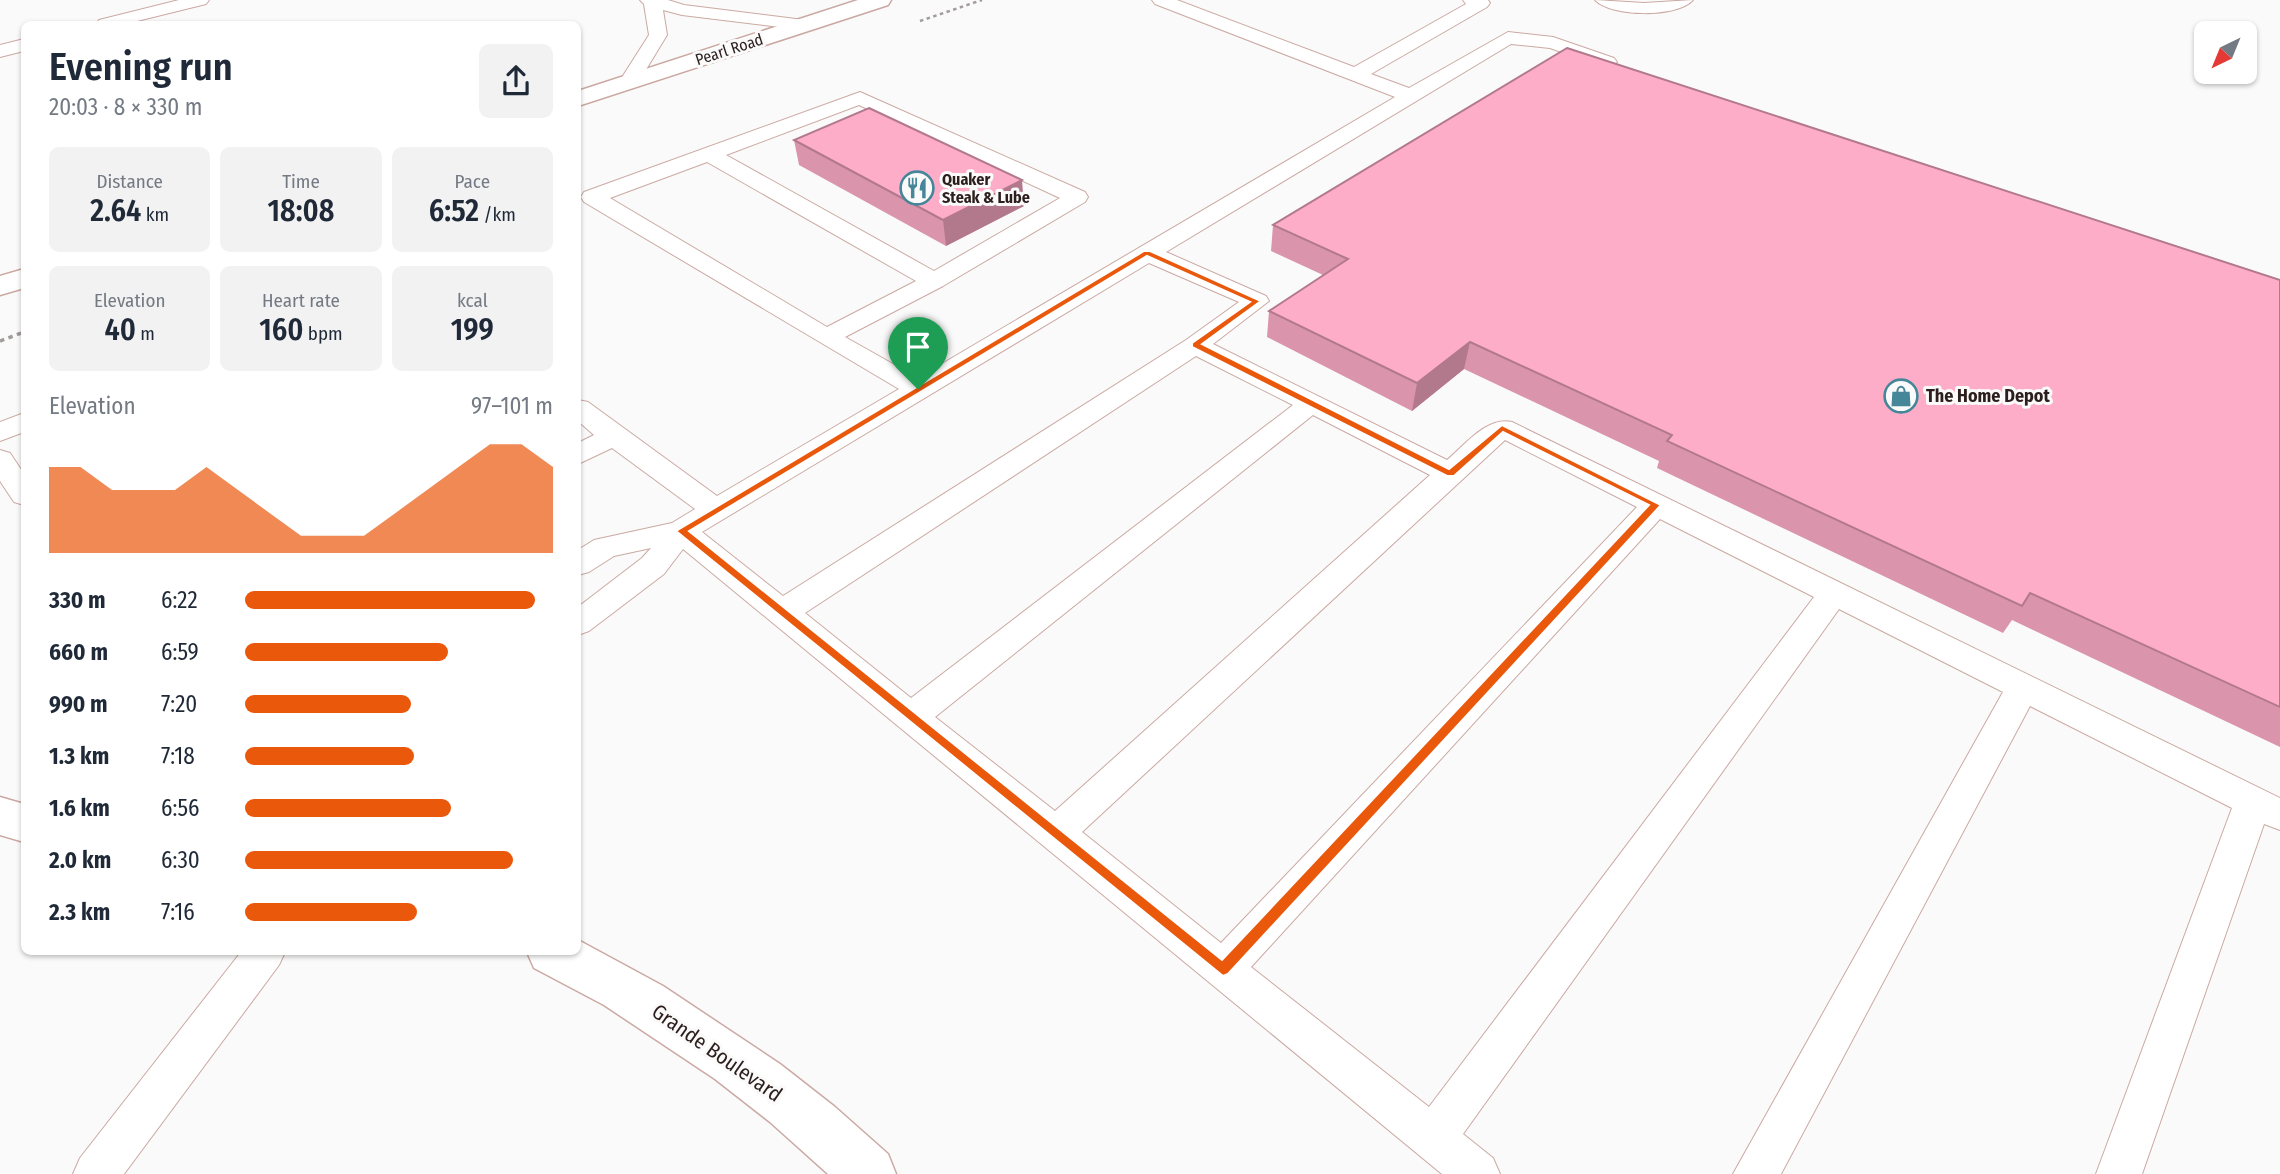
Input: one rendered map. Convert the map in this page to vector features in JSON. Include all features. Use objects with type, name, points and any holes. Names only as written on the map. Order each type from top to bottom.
[{"type":"main road","name":"Pearl Road","points":[[581,98],[880,0]]},
{"type":"main road","points":[[0,286],[21,279]]},
{"type":"main road","points":[[0,816],[21,822]]},
{"type":"main road","name":"Grande Boulevard","points":[[558,955],[578,963],[699,1036],[820,1127],[869,1174]]},
{"type":"lane","points":[[117,21],[200,0]]},
{"type":"lane","points":[[1161,0],[1411,96]]},
{"type":"lane","points":[[1356,74],[1481,3],[1472,0]]},
{"type":"lane","points":[[1607,0],[1631,8],[1650,9],[1665,8],[1684,0]]},
{"type":"lane","points":[[629,82],[658,35],[651,1],[682,10],[804,25]]},
{"type":"lane","points":[[581,562],[605,547],[681,531],[1508,38],[1553,43],[1631,70]]},
{"type":"lane","points":[[0,51],[21,46]]},
{"type":"lane","points":[[585,200],[860,98],[1077,197],[934,281],[826,337]]},
{"type":"lane","points":[[709,154],[934,281]]},
{"type":"lane","points":[[585,200],[918,389]]},
{"type":"lane","points":[[783,612],[1195,345],[1256,301],[1147,253]]},
{"type":"lane","points":[[1195,345],[1450,473]]},
{"type":"lane","points":[[911,717],[1312,403]]},
{"type":"lane","points":[[581,410],[717,510]]},
{"type":"lane","points":[[0,432],[21,423]]},
{"type":"lane","points":[[1056,833],[1502,428],[2267,809],[2119,1174]]},
{"type":"lane","points":[[581,452],[613,436]]},
{"type":"lane","points":[[0,459],[21,490]]},
{"type":"lane","points":[[1223,969],[1656,505]]},
{"type":"lane","points":[[681,531],[1477,1174]]},
{"type":"lane","points":[[581,621],[653,566],[681,531]]},
{"type":"lane","points":[[1433,1138],[1834,593]]},
{"type":"lane","points":[[1756,1174],[2023,687]]},
{"type":"lane","points":[[96,1174],[263,955]]},
{"type":"path","points":[[0,341],[21,333]]},
{"type":"building","name":"The Home Depot","points":[[1567,48],[2280,280],[2280,707],[2030,593],[2022,606],[1667,441],[1672,435],[1470,342],[1417,383],[1269,311],[1348,259],[1273,225]]},
{"type":"building","points":[[869,108],[1022,180],[943,220],[794,140]]},
{"type":"place","name":"Quaker Steak & Lube","points":[[917,188]]},
{"type":"place","name":"The Home Depot","points":[[1901,396]]},
{"type":"route","points":[[1147,253],[1256,301],[1195,345],[1450,473],[1502,428],[1656,505],[1223,969],[681,531],[918,389],[1147,253]]}]
